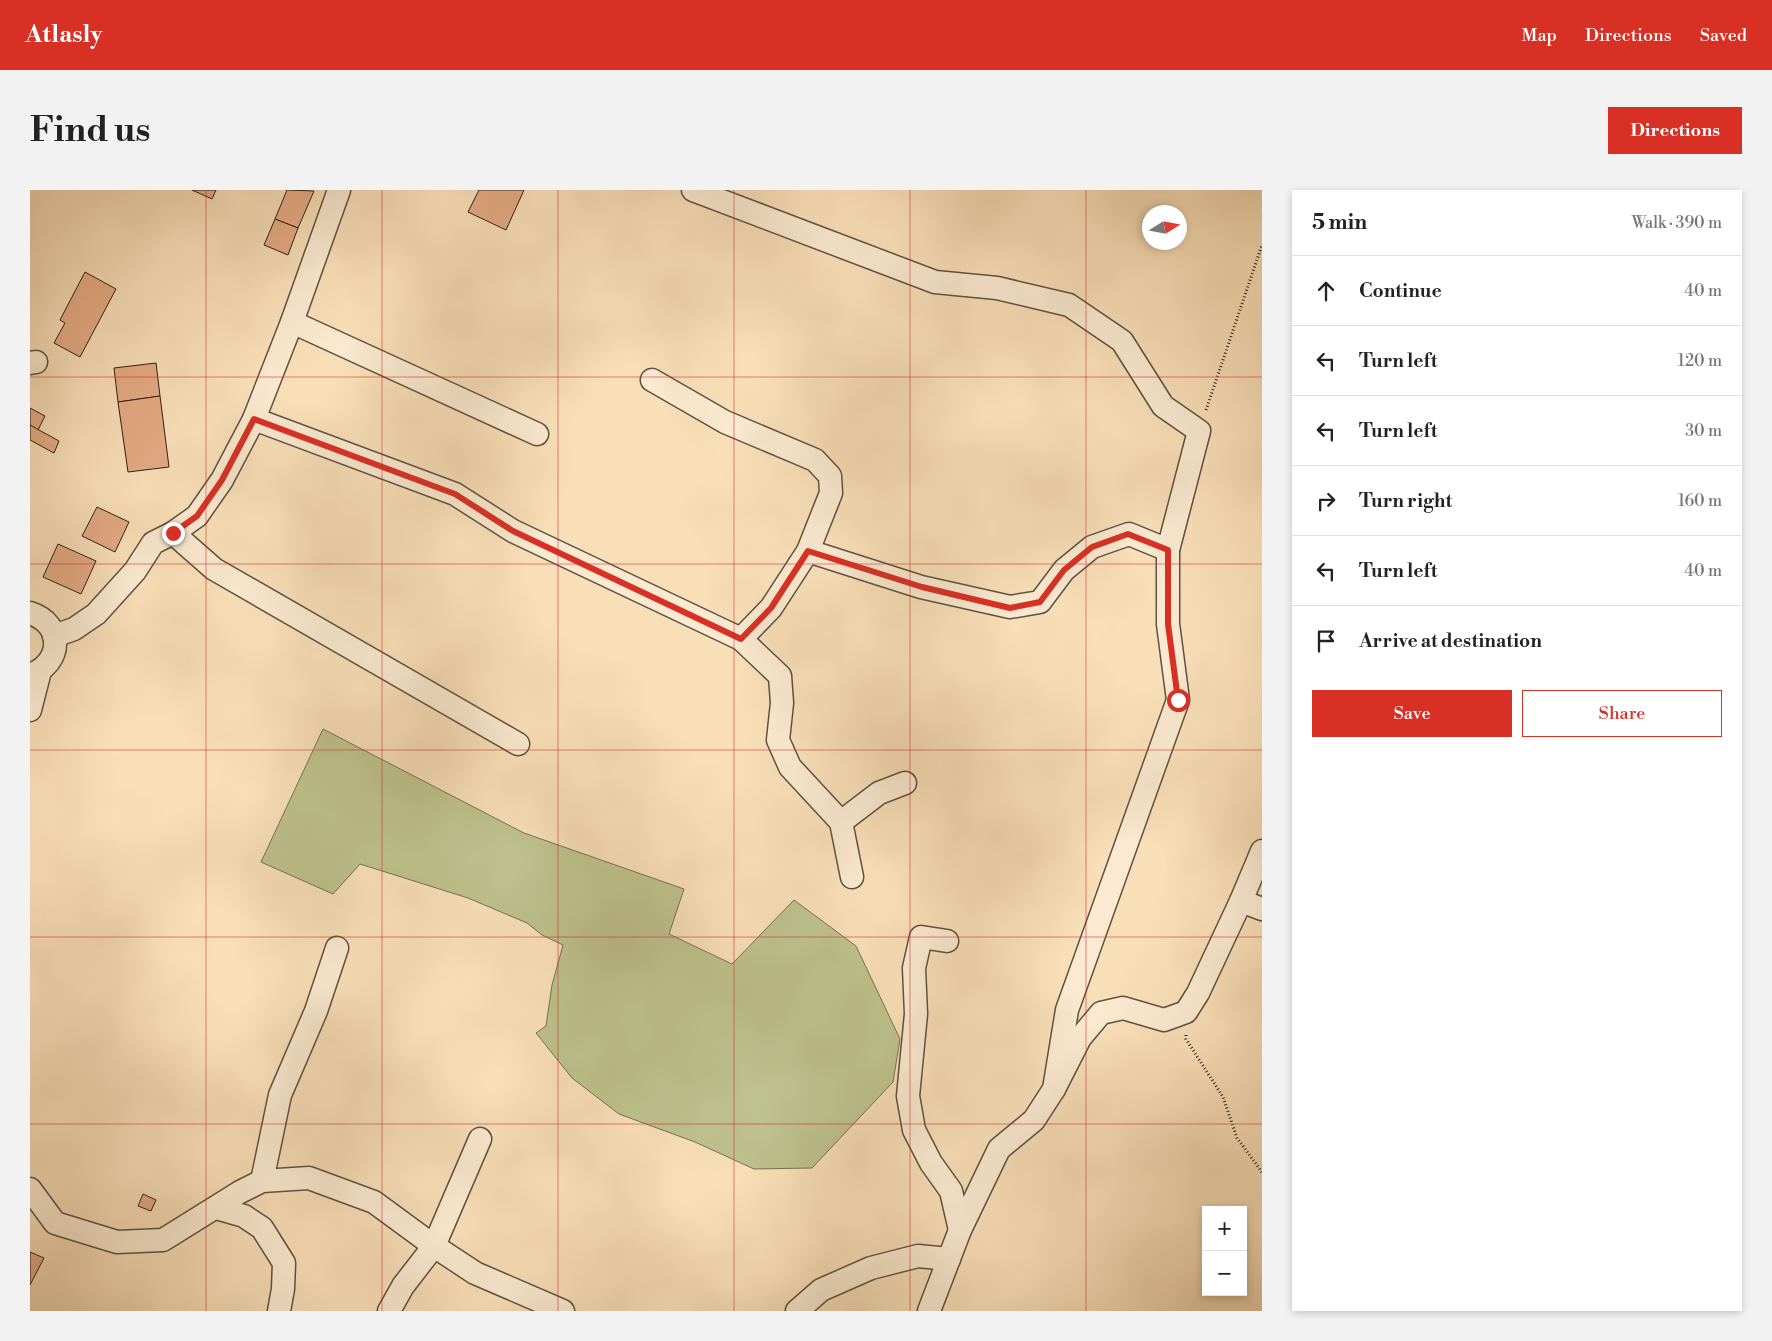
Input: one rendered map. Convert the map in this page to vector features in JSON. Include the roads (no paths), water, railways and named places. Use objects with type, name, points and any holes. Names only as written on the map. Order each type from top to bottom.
[{"type":"street","points":[[54,636],[74,629],[96,614],[135,571],[153,543],[173,533],[197,516],[222,480],[254,419],[340,190]]},
{"type":"street","points":[[693,190],[935,282],[996,288],[1069,305],[1122,341],[1163,406],[1199,431],[1168,550],[1168,624],[1178,700],[1067,1010],[1054,1089]]},
{"type":"street","points":[[292,322],[537,434]]},
{"type":"street","points":[[652,380],[725,422],[814,460],[830,476],[831,493],[808,551],[771,608],[741,639]]},
{"type":"street","points":[[254,419],[455,494],[513,531],[741,639],[780,676],[782,703],[778,740],[790,767],[841,822],[852,876]]},
{"type":"street","points":[[173,533],[214,569],[518,744]]},
{"type":"street","points":[[808,551],[922,587],[1010,608],[1040,602],[1064,570],[1092,547],[1128,534],[1168,550]]},
{"type":"street","points":[[30,613],[45,620],[54,636],[55,646],[53,656],[47,665],[35,673],[30,710]]},
{"type":"street","points":[[841,822],[879,793],[905,783]]},
{"type":"street","points":[[929,1311],[960,1230],[999,1149],[1034,1120],[1054,1089],[1080,1038],[1101,1013],[1123,1008],[1164,1020],[1186,1012],[1198,993],[1262,851]]},
{"type":"street","points":[[1241,901],[1262,908]]},
{"type":"street","points":[[947,941],[922,938],[914,968],[916,1014],[908,1096],[914,1130],[931,1163],[951,1191],[960,1230]]},
{"type":"street","points":[[262,1181],[280,1095],[316,1011],[337,948]]},
{"type":"street","points":[[389,1311],[403,1286],[434,1246],[480,1139]]},
{"type":"street","points":[[30,1189],[55,1223],[117,1242],[163,1240],[240,1192],[262,1181],[309,1178],[374,1202],[474,1273],[563,1311]]},
{"type":"street","points":[[216,1208],[244,1216],[262,1228],[280,1256],[284,1263],[283,1289],[279,1311]]},
{"type":"street","points":[[797,1311],[821,1290],[871,1268],[918,1256],[948,1259]]}]
